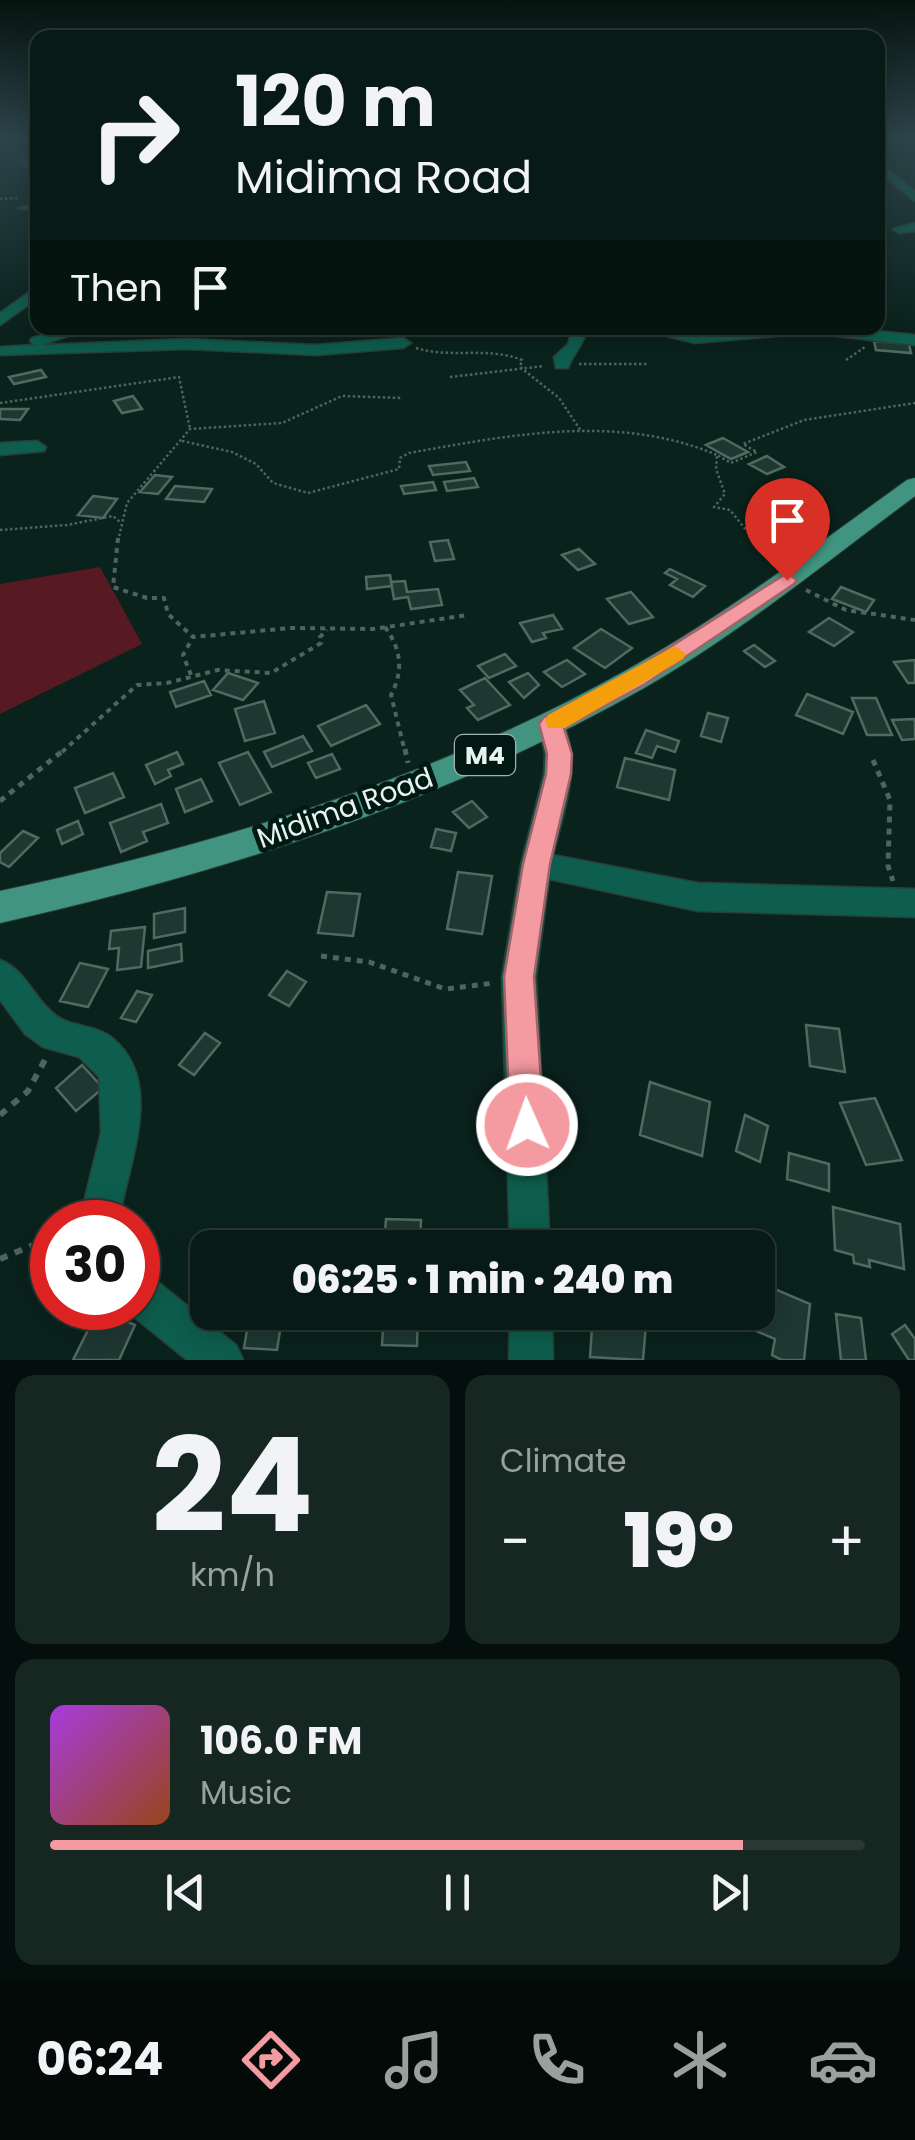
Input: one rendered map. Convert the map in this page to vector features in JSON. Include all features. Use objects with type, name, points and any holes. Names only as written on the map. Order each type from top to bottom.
[{"type":"main road","name":"Midima Road","points":[[0,907],[253,842],[413,784],[551,724],[637,679],[787,580],[915,485]]},
{"type":"street","points":[[899,230],[915,227]]},
{"type":"street","points":[[0,320],[8,308],[30,295]]},
{"type":"street","points":[[2,352],[59,335]]},
{"type":"street","points":[[562,365],[562,357],[575,346],[578,335]]},
{"type":"street","points":[[679,335],[695,338],[730,335]]},
{"type":"street","points":[[871,335],[915,340]]},
{"type":"street","points":[[2,352],[187,344],[316,350],[402,343]]},
{"type":"street","points":[[0,449],[37,447]]},
{"type":"street","points":[[529,1230],[519,977],[536,864],[558,774],[560,754],[551,724]]},
{"type":"street","points":[[536,864],[698,897],[908,904]]},
{"type":"street","points":[[0,976],[52,1034],[90,1043],[117,1075],[122,1110],[117,1153],[105,1200]]},
{"type":"street","points":[[160,1311],[221,1360]]},
{"type":"street","points":[[531,1330],[532,1360]]},
{"type":"path","points":[[402,343],[427,353],[487,349],[512,355],[522,360],[520,367],[559,398],[582,433]]},
{"type":"path","points":[[0,404],[56,392],[179,377],[190,429],[126,504],[120,522],[114,587],[148,598],[164,598],[168,614],[193,637],[386,627],[466,614]]},
{"type":"path","points":[[190,429],[282,423],[342,396],[402,398]]},
{"type":"path","points":[[182,441],[232,452],[256,464],[272,483],[308,493],[399,469],[400,458],[408,453],[535,431],[621,433],[696,446],[731,464],[756,452],[742,444],[776,428],[915,403]]},
{"type":"path","points":[[717,455],[716,469],[724,494],[714,506],[730,510],[787,580],[846,610],[915,620]]},
{"type":"path","points":[[0,530],[67,525],[113,516],[120,522]]},
{"type":"path","points":[[386,627],[400,646],[399,678],[391,695],[413,784]]},
{"type":"path","points":[[0,801],[91,729],[137,685],[167,683],[218,670],[271,673],[292,658],[309,653],[330,628]]},
{"type":"path","points":[[191,675],[183,655],[193,637]]},
{"type":"path","points":[[873,760],[890,800],[888,866],[908,904]]},
{"type":"path","points":[[321,956],[372,963],[431,989],[480,988],[519,977]]},
{"type":"path","points":[[0,1115],[17,1104],[39,1077],[52,1034]]},
{"type":"path","points":[[0,1258],[30,1246]]},
{"type":"shaded area","points":[[100,567],[142,644],[0,714],[0,584]]},
{"type":"building","points":[[874,341],[909,344],[911,353],[876,350]]},
{"type":"building","points":[[41,370],[46,377],[14,384],[9,377]]},
{"type":"building","points":[[133,396],[142,409],[122,413],[114,401]]},
{"type":"building","points":[[0,409],[28,409],[20,420],[0,419]]},
{"type":"building","points":[[723,438],[748,452],[731,459],[706,445]]},
{"type":"building","points":[[767,456],[784,467],[767,474],[749,464]]},
{"type":"building","points":[[466,462],[470,471],[433,475],[429,466]]},
{"type":"building","points":[[155,475],[172,477],[158,494],[140,492]]},
{"type":"building","points":[[474,478],[478,487],[447,491],[444,482]]},
{"type":"building","points":[[433,482],[436,490],[404,494],[401,486]]},
{"type":"building","points":[[175,486],[212,489],[204,502],[166,499]]},
{"type":"building","points":[[93,496],[117,499],[103,518],[78,515]]},
{"type":"building","points":[[802,524],[820,536],[805,543],[787,531]]},
{"type":"building","points":[[777,528],[798,543],[776,552],[755,537]]},
{"type":"building","points":[[448,540],[454,559],[435,561],[430,542]]},
{"type":"building","points":[[579,549],[595,564],[578,570],[562,555]]},
{"type":"building","points":[[670,569],[705,586],[693,597],[670,585],[677,579],[665,573]]},
{"type":"building","points":[[390,575],[392,586],[367,589],[366,577]]},
{"type":"building","points":[[405,581],[407,592],[438,589],[442,605],[411,609],[408,597],[394,599],[391,582]]},
{"type":"building","points":[[841,587],[874,600],[866,612],[832,599]]},
{"type":"building","points":[[631,592],[653,617],[629,624],[607,599]]},
{"type":"building","points":[[553,615],[562,629],[543,633],[546,638],[532,642],[520,623]]},
{"type":"building","points":[[829,618],[853,632],[834,646],[809,632]]},
{"type":"building","points":[[601,629],[632,648],[605,668],[574,648]]},
{"type":"building","points":[[754,645],[775,661],[765,667],[744,651]]},
{"type":"building","points":[[505,654],[516,666],[489,678],[478,666]]},
{"type":"building","points":[[567,660],[585,674],[562,687],[544,672]]},
{"type":"building","points":[[915,660],[915,683],[908,683],[894,662]]},
{"type":"building","points":[[228,673],[258,683],[243,700],[213,690]]},
{"type":"building","points":[[528,673],[539,685],[524,698],[509,682]]},
{"type":"building","points":[[485,678],[510,705],[478,720],[467,708],[474,705],[460,690]]},
{"type":"building","points":[[204,681],[211,695],[176,707],[170,692]]},
{"type":"building","points":[[807,694],[853,712],[843,734],[796,715]]},
{"type":"building","points":[[852,698],[876,698],[892,735],[867,735]]},
{"type":"building","points":[[264,701],[275,733],[245,741],[235,709]]},
{"type":"building","points":[[366,705],[380,724],[331,746],[318,726]]},
{"type":"building","points":[[708,713],[728,718],[721,742],[701,736]]},
{"type":"building","points":[[915,719],[915,739],[902,740],[892,720]]},
{"type":"building","points":[[646,730],[679,741],[675,752],[657,746],[652,758],[636,753]]},
{"type":"building","points":[[303,736],[312,751],[272,767],[264,752]]},
{"type":"building","points":[[177,752],[183,764],[168,770],[171,776],[155,784],[146,765]]},
{"type":"building","points":[[248,752],[271,792],[240,805],[219,763]]},
{"type":"building","points":[[332,754],[340,769],[316,778],[308,763]]},
{"type":"building","points":[[625,758],[675,770],[669,800],[617,787]]},
{"type":"building","points":[[113,773],[124,797],[85,813],[75,788]]},
{"type":"building","points":[[201,779],[212,801],[185,812],[176,789]]},
{"type":"building","points":[[472,801],[487,817],[469,828],[453,812]]},
{"type":"building","points":[[161,804],[168,823],[143,832],[147,841],[121,852],[110,823]]},
{"type":"building","points":[[78,821],[83,834],[62,844],[57,830]]},
{"type":"building","points":[[436,829],[456,833],[451,851],[431,847]]},
{"type":"building","points":[[23,831],[38,838],[9,867],[0,862],[0,853]]},
{"type":"building","points":[[458,872],[492,876],[482,934],[447,929]]},
{"type":"building","points":[[327,892],[360,894],[353,936],[318,933]]},
{"type":"building","points":[[185,908],[185,932],[154,938],[154,914]]},
{"type":"building","points":[[145,927],[141,967],[117,970],[119,948],[109,949],[111,931]]},
{"type":"building","points":[[181,944],[182,961],[148,968],[148,951]]},
{"type":"building","points":[[80,963],[108,969],[88,1007],[60,1001]]},
{"type":"building","points":[[287,971],[306,982],[289,1006],[269,995]]},
{"type":"building","points":[[137,991],[152,995],[136,1022],[121,1018]]},
{"type":"building","points":[[806,1025],[839,1029],[845,1072],[810,1066]]},
{"type":"building","points":[[205,1033],[220,1043],[194,1075],[179,1065]]},
{"type":"building","points":[[82,1065],[103,1088],[76,1111],[56,1088]]},
{"type":"building","points":[[650,1082],[710,1102],[702,1156],[640,1135]]},
{"type":"building","points":[[875,1098],[902,1160],[866,1165],[840,1103]]},
{"type":"building","points":[[745,1115],[768,1126],[760,1162],[736,1151]]},
{"type":"building","points":[[789,1153],[829,1164],[829,1191],[787,1179]]},
{"type":"building","points":[[833,1207],[900,1224],[904,1269],[869,1260],[870,1267],[854,1263],[853,1255],[835,1250]]},
{"type":"building","points":[[386,1219],[421,1220],[421,1230],[385,1230]]},
{"type":"building","points":[[775,1289],[810,1304],[804,1360],[782,1360],[772,1355],[775,1339],[754,1330],[775,1330]]},
{"type":"building","points":[[836,1314],[861,1318],[866,1360],[841,1360]]},
{"type":"building","points":[[905,1325],[915,1339],[915,1360],[909,1360],[892,1334]]},
{"type":"building","points":[[88,1330],[133,1330],[119,1360],[73,1360]]},
{"type":"building","points":[[247,1330],[280,1330],[277,1350],[244,1348]]},
{"type":"building","points":[[383,1330],[417,1330],[417,1346],[382,1345]]},
{"type":"building","points":[[592,1330],[646,1330],[643,1360],[590,1357]]},
{"type":"slow traffic","points":[[556,721],[637,679],[675,654]]},
{"type":"route","points":[[527,1125],[519,977],[536,864],[558,774],[560,754],[551,724],[637,679],[787,580]]}]
